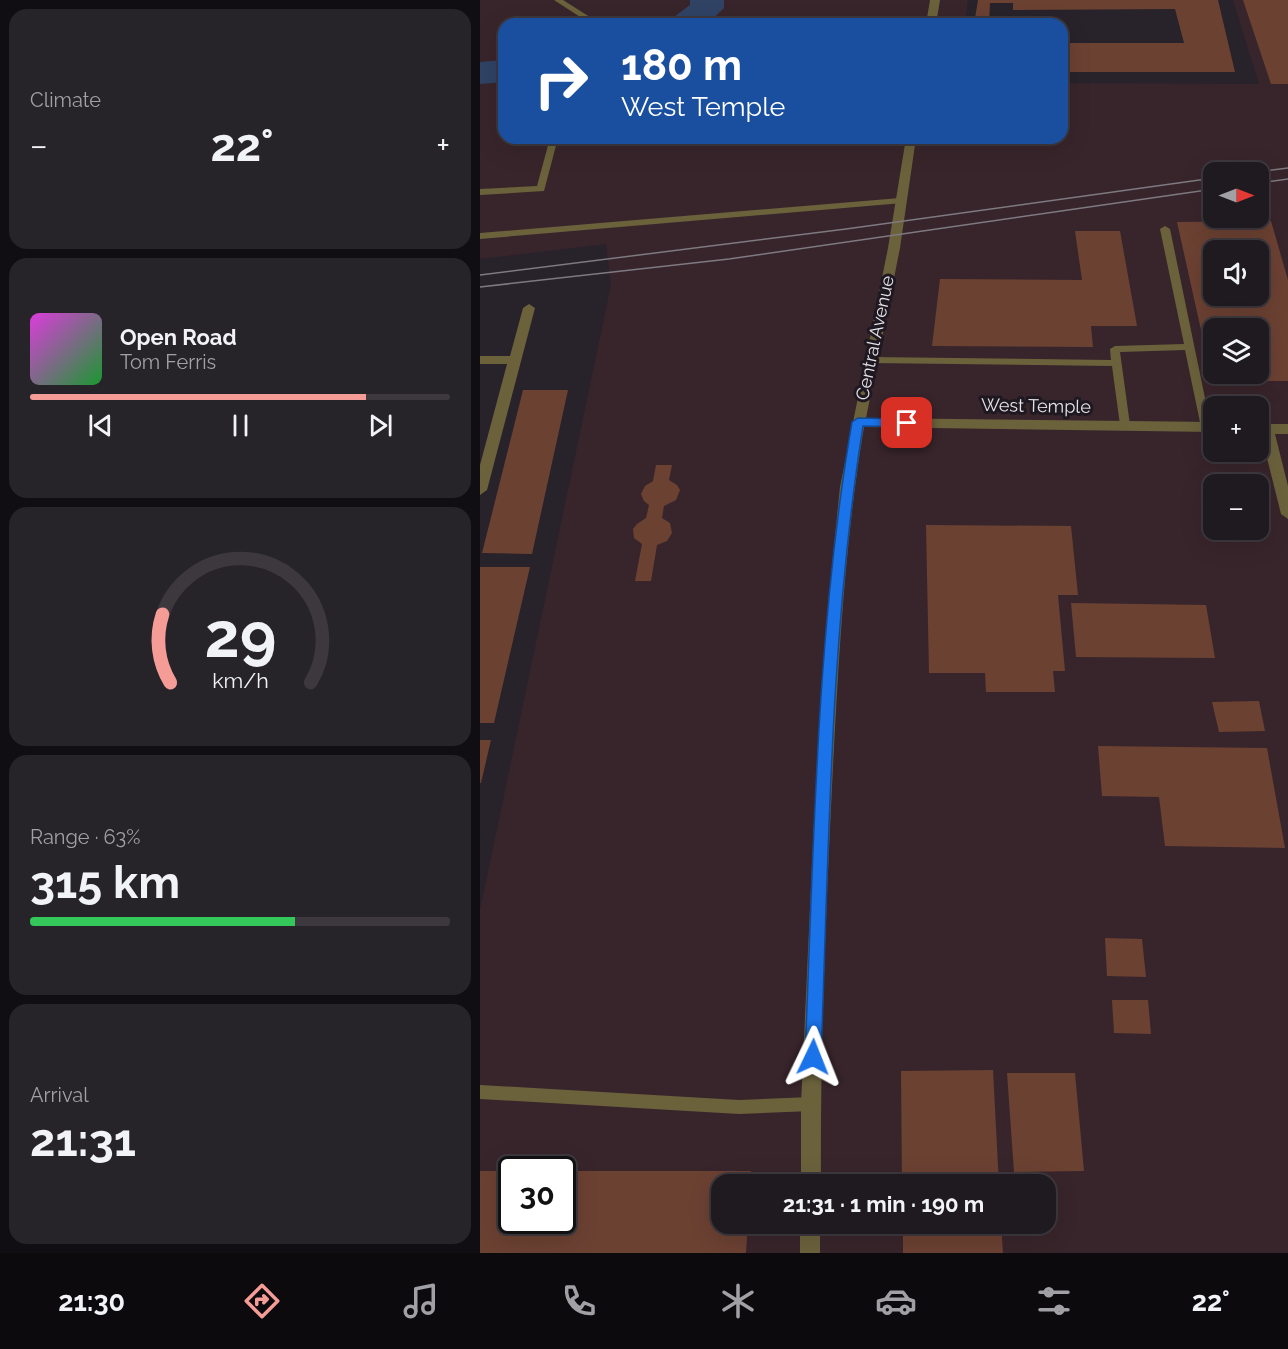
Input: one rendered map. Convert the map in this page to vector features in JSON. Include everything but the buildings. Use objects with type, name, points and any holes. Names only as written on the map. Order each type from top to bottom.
[{"type":"street","points":[[932,18],[935,0]]},
{"type":"street","name":"Central Avenue","points":[[811,1174],[811,1104],[832,648],[847,487],[870,360],[894,248],[910,144]]},
{"type":"street","points":[[480,490],[484,463],[529,308]]},
{"type":"street","points":[[480,360],[515,360]]},
{"type":"street","name":"West Temple","points":[[858,422],[1203,427]]},
{"type":"street","points":[[1269,429],[1288,429]]},
{"type":"street","points":[[1269,449],[1288,514]]},
{"type":"street","points":[[810,1234],[810,1253]]},
{"type":"lane","points":[[558,0],[587,18]]},
{"type":"lane","points":[[480,192],[541,189],[552,144]]},
{"type":"lane","points":[[480,236],[900,201]]},
{"type":"lane","points":[[1165,229],[1189,347],[1203,400]]},
{"type":"lane","points":[[1125,425],[1115,349],[1189,347]]},
{"type":"lane","points":[[870,360],[1117,363]]},
{"type":"lane","points":[[480,1092],[739,1107],[811,1104]]},
{"type":"shaded area","points":[[480,0],[968,0],[966,18],[498,18],[498,144],[1068,144],[1068,83],[1259,84],[1233,0],[1288,0],[1288,1253],[480,1253],[480,910],[611,285],[606,244],[480,259]]},
{"type":"waterway","points":[[694,18],[707,8],[707,0]]},
{"type":"waterway","points":[[480,73],[498,72]]},
{"type":"tram line","points":[[1269,170],[1288,168]]},
{"type":"tram line","points":[[1269,182],[1288,179]]},
{"type":"tram line","points":[[480,275],[846,229],[1203,180]]},
{"type":"tram line","points":[[480,287],[729,259],[1203,191]]},
{"type":"route","points":[[813,1057],[827,715],[847,487],[858,422],[907,423]]}]
